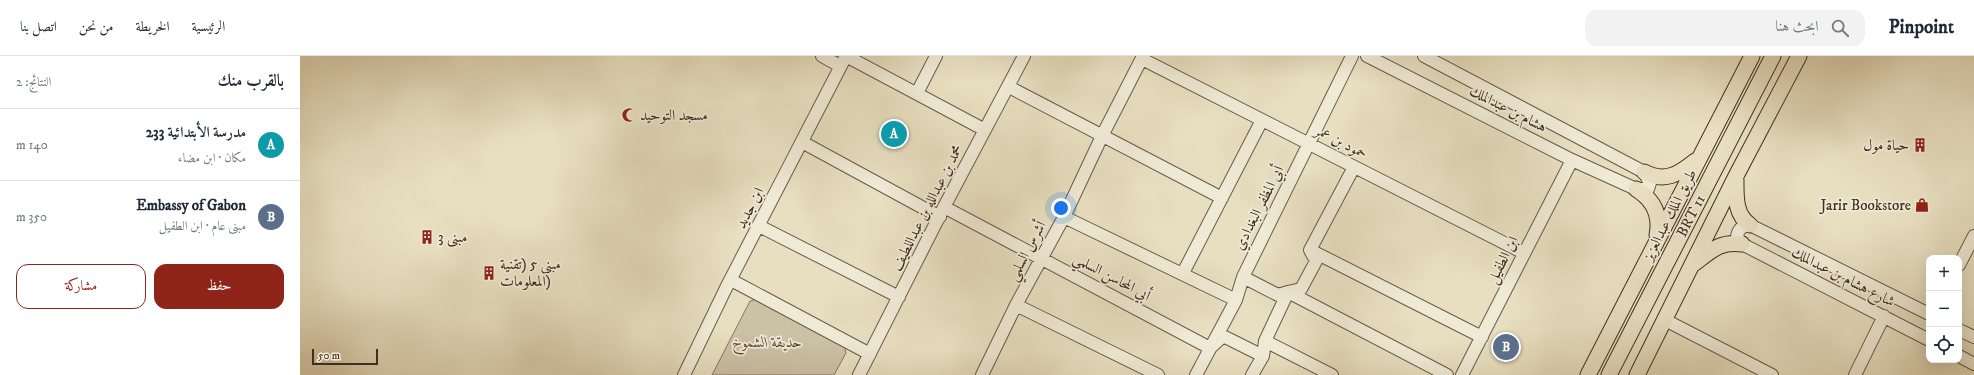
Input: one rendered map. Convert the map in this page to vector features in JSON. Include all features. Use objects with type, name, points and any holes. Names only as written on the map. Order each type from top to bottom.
[{"type":"main road","name":"طريق الملك عبدالعزيز","points":[[1588,375],[1752,56]]},
{"type":"main road","name":"BRT 11","points":[[1609,375],[1773,56]]},
{"type":"main road","points":[[1637,375],[1736,176],[1799,56]]},
{"type":"main road","points":[[1644,172],[1660,177],[1675,175],[1699,158]]},
{"type":"main road","points":[[1736,176],[1739,214],[1750,226]]},
{"type":"main road","points":[[1636,189],[1642,193],[1655,208],[1659,224],[1656,243]]},
{"type":"main road","points":[[1693,264],[1719,245],[1728,242],[1742,244]]},
{"type":"street","points":[[822,56],[844,59],[918,93],[985,130]]},
{"type":"street","points":[[918,93],[936,56]]},
{"type":"street","name":"محمد بن عبدالله بن عبداللطيف","points":[[859,375],[1024,56]]},
{"type":"street","name":"أبي المظفر البغدادي","points":[[1196,375],[1236,300],[1243,277],[1352,56]]},
{"type":"street","name":"هشام بن عبدالملك","points":[[1367,56],[1572,160],[1636,189]]},
{"type":"street","name":"هشام بن عبدالملك","points":[[1424,56],[1644,172]]},
{"type":"street","name":"حمود بن عمر","points":[[1143,58],[1524,253]]},
{"type":"street","name":"أشرس السلمي","points":[[982,375],[1016,305],[1064,217],[1102,136],[1143,58]]},
{"type":"street","name":"ابن جديد","points":[[684,375],[844,59]]},
{"type":"street","points":[[1009,87],[1222,198]]},
{"type":"street","points":[[1183,273],[1262,120]]},
{"type":"street","name":"أبي المحاسن السلمي","points":[[802,142],[942,212],[1042,258],[1210,348]]},
{"type":"street","name":"ابن الطفيل","points":[[1462,375],[1572,160]]},
{"type":"street","points":[[1310,250],[1354,167]]},
{"type":"street","points":[[1636,189],[1644,190],[1650,186],[1649,178],[1644,172]]},
{"type":"street","points":[[1064,217],[1183,273],[1236,300]]},
{"type":"street","points":[[759,226],[899,297]]},
{"type":"street","points":[[1742,244],[1737,237],[1738,232],[1741,228],[1750,226]]},
{"type":"street","name":"شارع هشام بن عبدالملك","points":[[1750,226],[1926,313]]},
{"type":"street","points":[[1962,259],[1974,236]]},
{"type":"street","name":"شارع هشام بن عبدالملك","points":[[1742,244],[1926,338]]},
{"type":"street","points":[[1243,277],[1278,295],[1301,289],[1316,261],[1310,250]]},
{"type":"street","points":[[1310,250],[1482,337]]},
{"type":"street","points":[[731,280],[870,354]]},
{"type":"street","points":[[1252,375],[1263,356],[1264,341],[1288,292]]},
{"type":"street","points":[[1288,292],[1447,375]]},
{"type":"street","points":[[1016,305],[1158,375]]},
{"type":"street","points":[[1855,375],[1884,316]]},
{"type":"street","points":[[1665,320],[1766,374]]},
{"type":"street","points":[[1962,331],[1974,337]]},
{"type":"street","points":[[1210,348],[1223,336],[1263,356]]},
{"type":"street","points":[[1264,341],[1313,371],[1332,375]]},
{"type":"street","points":[[1962,358],[1974,364]]},
{"type":"green space","name":"حديقة الشموخ","points":[[757,299],[844,345],[846,353],[834,375],[712,375],[750,301]]},
{"type":"place","name":"مسجد التوحيد","points":[[629,115]]},
{"type":"place","name":"مدرسة الأبتدائية 233","points":[[894,134]]},
{"type":"place","name":"حياة مول","points":[[1920,145]]},
{"type":"place","name":"Jarir Bookstore","points":[[1922,205]]},
{"type":"place","name":"مبنى 3","points":[[427,237]]},
{"type":"place","name":"مبنى 5 (تقنية المعلومات)","points":[[489,273]]},
{"type":"place","name":"Embassy of Gabon","points":[[1506,347]]}]
